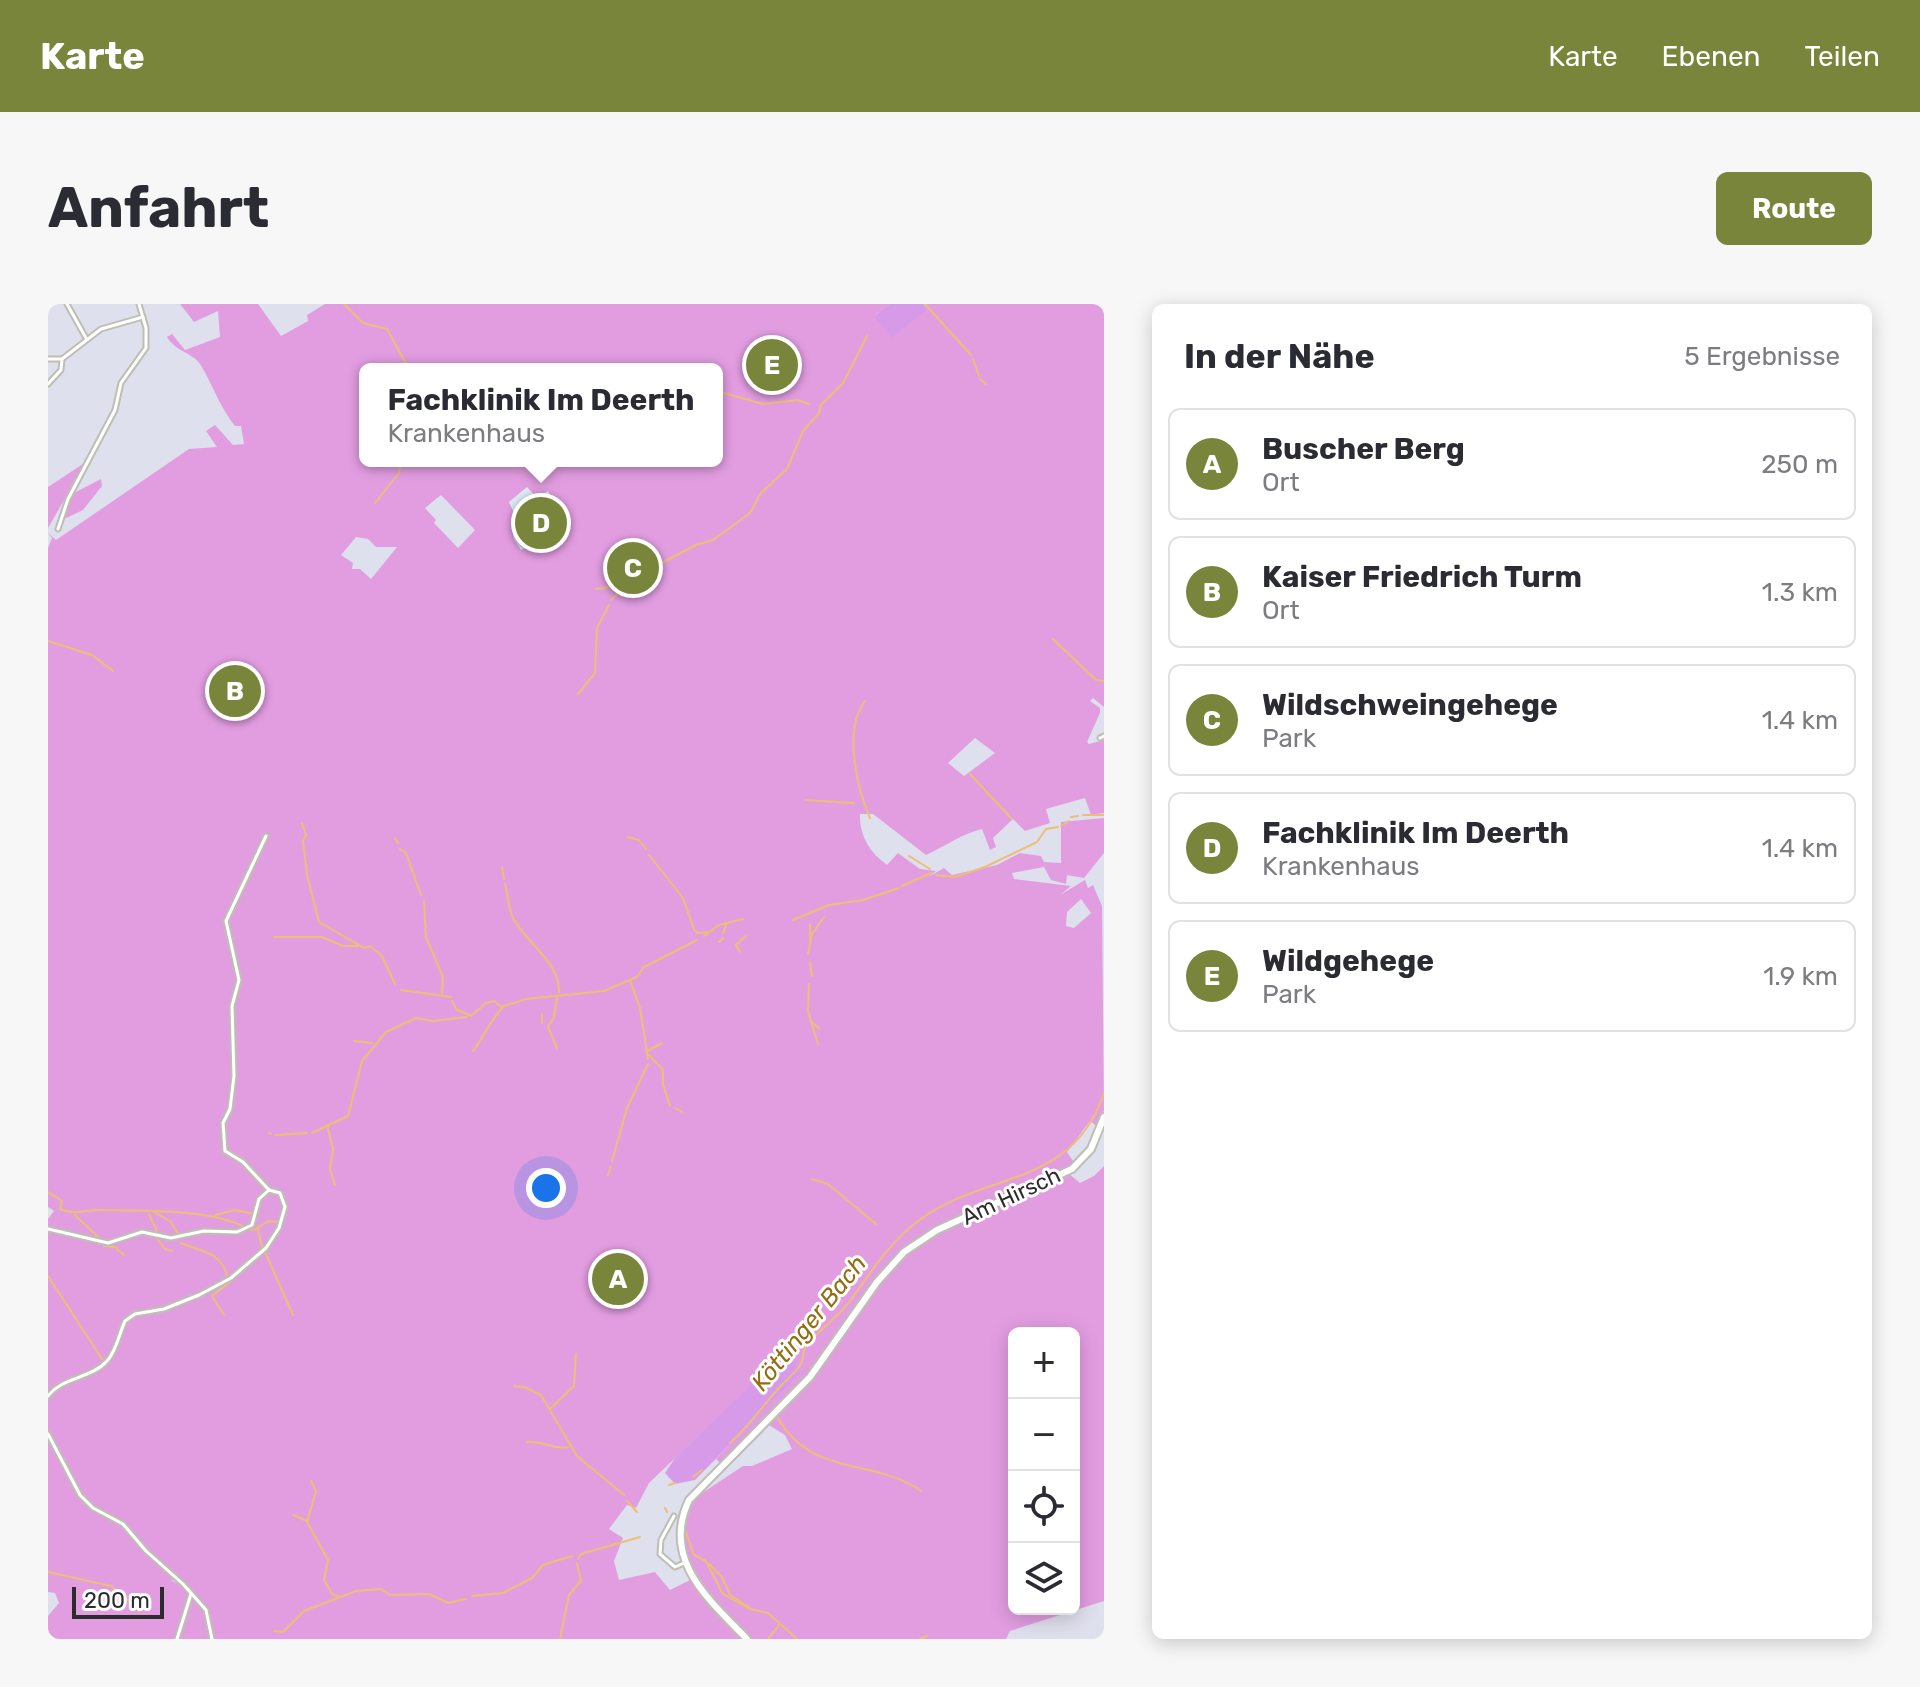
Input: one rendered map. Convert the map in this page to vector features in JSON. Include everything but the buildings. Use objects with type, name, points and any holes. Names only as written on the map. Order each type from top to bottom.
[{"type":"main road","name":"Am Hirsch","points":[[684,1563],[680,1526],[695,1493],[810,1377],[887,1269],[914,1244],[937,1230],[1072,1169],[1091,1149],[1104,1117]]},
{"type":"main road","points":[[684,1563],[701,1590],[747,1639]]},
{"type":"street","points":[[67,304],[86,338]]},
{"type":"street","points":[[58,529],[68,499],[115,410],[121,383],[146,348],[139,304]]},
{"type":"street","points":[[48,359],[62,359],[86,338],[115,324],[143,317]]},
{"type":"street","points":[[48,384],[61,370],[62,359]]},
{"type":"street","points":[[48,1396],[65,1380],[92,1371],[109,1359],[125,1321],[217,1287],[266,1248],[282,1222],[285,1207],[280,1193],[269,1190],[243,1162],[225,1151],[221,1138],[234,1076],[232,1006],[239,980],[226,921],[266,836]]},
{"type":"street","points":[[48,1229],[108,1243],[142,1232],[165,1238],[204,1231],[237,1232],[252,1225],[259,1199],[269,1190]]},
{"type":"street","points":[[48,1434],[80,1495],[93,1508],[123,1524],[206,1610],[212,1639]]},
{"type":"street","points":[[674,1516],[661,1540],[660,1554],[675,1567],[684,1563]]},
{"type":"street","points":[[177,1639],[191,1594]]},
{"type":"shaded area","points":[[180,304],[258,304],[281,336],[308,321],[307,315],[325,304],[889,304],[874,316],[927,309],[923,304],[1104,304],[1104,707],[1093,698],[1090,701],[1100,708],[1100,713],[1087,742],[1104,740],[1104,813],[1091,815],[1085,798],[1046,809],[1050,823],[1025,831],[1013,819],[993,838],[996,847],[990,850],[982,829],[926,855],[873,814],[860,814],[860,822],[870,849],[887,865],[898,853],[920,869],[936,871],[928,877],[944,868],[952,875],[997,865],[1020,853],[1041,856],[1044,862],[1061,863],[1061,822],[1104,818],[1104,853],[1084,878],[1067,875],[1066,884],[1051,880],[1044,867],[1012,873],[1014,879],[1071,886],[1060,895],[1085,880],[1088,888],[1093,885],[1102,906],[1104,1110],[1098,1127],[1090,1121],[1067,1152],[1075,1164],[936,1228],[903,1250],[879,1275],[808,1376],[720,1463],[716,1459],[800,1372],[792,1358],[777,1361],[649,1483],[636,1508],[627,1505],[609,1529],[623,1538],[614,1561],[619,1580],[655,1572],[670,1590],[690,1580],[743,1639],[178,1639],[191,1597],[199,1602],[181,1581],[170,1580],[182,1585],[189,1596],[176,1639],[48,1639],[48,1616],[59,1603],[55,1593],[48,1592],[48,1219],[54,1211],[48,1207],[48,548],[52,538],[48,533],[56,540],[189,449],[217,447],[206,431],[215,425],[233,445],[244,444],[241,426],[235,426],[229,418],[200,364],[167,337],[172,334],[185,350],[220,337],[218,311],[194,322]],"holes":[[[527,487],[537,498],[548,491],[565,518],[563,528],[521,550],[513,537],[522,531],[509,502]],[[441,495],[475,530],[458,548],[434,523],[436,520],[425,508]],[[356,537],[368,539],[376,547],[397,547],[371,579],[360,569],[352,569],[353,563],[341,555]],[[975,738],[995,753],[964,776],[948,763]],[[1081,899],[1091,913],[1074,928],[1066,926],[1067,912]]]},
{"type":"shaded area","points":[[889,304],[923,304],[927,309],[892,338],[874,316]]},
{"type":"shaded area","points":[[86,462],[48,528],[48,487]]},
{"type":"shaded area","points":[[101,479],[102,486],[83,510],[62,520],[72,494]]},
{"type":"shaded area","points":[[527,487],[548,491],[565,518],[563,528],[520,550],[513,536],[522,531],[508,502]]},
{"type":"shaded area","points":[[1104,1166],[1104,1601],[1080,1609],[1080,1327],[1008,1327],[1008,1615],[1060,1615],[1010,1631],[1006,1639],[750,1639],[704,1591],[687,1562],[681,1531],[690,1501],[743,1466],[752,1466],[792,1449],[785,1435],[767,1424],[801,1390],[875,1287],[921,1241],[1068,1173],[1080,1183]]},
{"type":"shaded area","points":[[792,1358],[801,1372],[695,1480],[675,1484],[665,1473],[675,1458],[777,1360]]},
{"type":"waterway","points":[[344,304],[363,323],[387,329],[406,363]]},
{"type":"waterway","points":[[925,304],[971,355]]},
{"type":"waterway","points":[[611,600],[635,577],[696,545],[713,540],[750,513],[761,493],[787,469],[803,431],[819,413],[821,405],[843,383],[867,336]]},
{"type":"waterway","points":[[973,359],[979,376]]},
{"type":"waterway","points":[[980,379],[986,384]]},
{"type":"waterway","points":[[723,393],[763,404],[797,400],[809,404]]},
{"type":"waterway","points":[[375,503],[399,473],[400,467]]},
{"type":"waterway","points":[[596,589],[621,585]]},
{"type":"waterway","points":[[578,694],[595,673],[597,628],[609,605]]},
{"type":"waterway","points":[[1053,639],[1096,680],[1104,681]]},
{"type":"waterway","points":[[48,641],[92,655],[113,671]]},
{"type":"waterway","points":[[865,701],[858,713],[853,742],[857,775],[870,818]]},
{"type":"waterway","points":[[970,774],[1012,819]]},
{"type":"waterway","points":[[805,800],[854,803]]},
{"type":"waterway","points":[[1083,815],[1104,815]]},
{"type":"waterway","points":[[1071,817],[1078,816]]},
{"type":"waterway","points":[[1061,826],[1069,821]]},
{"type":"waterway","points":[[302,823],[306,835],[303,841],[307,875],[319,922],[364,948],[370,946],[382,956],[395,984]]},
{"type":"waterway","points":[[936,875],[955,877],[985,867],[1037,842],[1046,829],[1058,827]]},
{"type":"waterway","points":[[627,837],[639,840],[646,849]]},
{"type":"waterway","points":[[395,838],[398,843]]},
{"type":"waterway","points":[[400,849],[406,853],[421,895]]},
{"type":"waterway","points":[[649,855],[683,898],[697,933],[709,932]]},
{"type":"waterway","points":[[909,856],[930,869]]},
{"type":"waterway","points":[[502,867],[504,879]]},
{"type":"waterway","points":[[902,886],[931,873]]},
{"type":"waterway","points":[[505,884],[512,916],[548,961],[558,981],[559,992]]},
{"type":"waterway","points":[[793,920],[829,905],[863,900],[899,888]]},
{"type":"waterway","points":[[424,901],[426,937],[443,977],[442,993]]},
{"type":"waterway","points":[[808,954],[812,934],[824,917]]},
{"type":"waterway","points":[[704,936],[719,925],[743,919]]},
{"type":"waterway","points":[[723,933],[727,923]]},
{"type":"waterway","points":[[810,924],[810,940]]},
{"type":"waterway","points":[[740,952],[736,945],[746,936]]},
{"type":"waterway","points":[[274,937],[322,937],[343,946],[358,946]]},
{"type":"waterway","points":[[719,942],[723,938]]},
{"type":"waterway","points":[[452,1001],[456,1009],[471,1016],[486,1003],[494,1001],[501,1007],[526,999],[604,991],[637,977],[644,967],[697,940]]},
{"type":"waterway","points":[[810,962],[812,976]]},
{"type":"waterway","points":[[630,980],[640,1008],[648,1059]]},
{"type":"waterway","points":[[809,984],[808,1011],[818,1044]]},
{"type":"waterway","points":[[401,990],[451,997]]},
{"type":"waterway","points":[[557,997],[554,1017],[548,1027],[557,1048]]},
{"type":"waterway","points":[[473,1051],[503,1007]]},
{"type":"waterway","points":[[542,1014],[542,1023]]},
{"type":"waterway","points":[[312,1133],[348,1116],[362,1061],[386,1032],[416,1018],[433,1021],[467,1017]]},
{"type":"waterway","points":[[811,1022],[819,1028]]},
{"type":"waterway","points":[[354,1041],[372,1043]]},
{"type":"waterway","points":[[647,1051],[662,1043]]},
{"type":"waterway","points":[[649,1055],[663,1070],[663,1084],[670,1106]]},
{"type":"waterway","points":[[612,1161],[627,1108],[648,1064]]},
{"type":"waterway","name":"Köttinger Bach","points":[[730,1443],[797,1370],[807,1345],[845,1307],[900,1237],[946,1204],[1049,1162],[1071,1146],[1090,1124],[1104,1093]]},
{"type":"waterway","points":[[675,1108],[682,1112]]},
{"type":"waterway","points":[[327,1125],[333,1149],[330,1169],[335,1185]]},
{"type":"waterway","points":[[276,1135],[307,1133]]},
{"type":"waterway","points":[[608,1175],[611,1167]]},
{"type":"waterway","points":[[812,1179],[828,1184],[876,1224]]},
{"type":"waterway","points":[[48,1192],[62,1201],[60,1209],[71,1212],[176,1212],[214,1217],[244,1227]]},
{"type":"waterway","points":[[215,1215],[235,1210],[254,1214]]},
{"type":"waterway","points":[[154,1212],[170,1221],[179,1235]]},
{"type":"waterway","points":[[149,1214],[157,1231]]},
{"type":"waterway","points":[[75,1215],[99,1238]]},
{"type":"waterway","points":[[257,1228],[269,1221],[277,1222]]},
{"type":"waterway","points":[[250,1230],[258,1229],[262,1247]]},
{"type":"waterway","points":[[158,1240],[165,1249],[172,1251]]},
{"type":"waterway","points":[[181,1243],[215,1257],[227,1276]]},
{"type":"waterway","points":[[104,1246],[115,1247],[124,1255]]},
{"type":"waterway","points":[[265,1252],[293,1315]]},
{"type":"waterway","points":[[48,1276],[102,1359]]},
{"type":"waterway","points":[[224,1315],[212,1296],[230,1282]]},
{"type":"waterway","points":[[550,1409],[574,1386],[576,1354]]},
{"type":"waterway","points":[[514,1386],[541,1395],[577,1456],[624,1495]]},
{"type":"waterway","points":[[778,1418],[792,1437],[808,1450],[883,1474],[921,1491]]},
{"type":"waterway","points":[[527,1442],[568,1447]]},
{"type":"waterway","name":"Köttinger Bach","points":[[693,1477],[702,1470]]},
{"type":"waterway","points":[[311,1481],[316,1491],[307,1522],[328,1560],[324,1580],[332,1594],[338,1596]]},
{"type":"waterway","name":"Köttinger Bach","points":[[669,1485],[675,1483]]},
{"type":"waterway","points":[[627,1501],[637,1512]]},
{"type":"waterway","points":[[665,1508],[667,1512]]},
{"type":"waterway","points":[[293,1515],[307,1521]]},
{"type":"waterway","points":[[685,1530],[694,1555],[706,1561],[723,1594],[750,1609],[768,1613],[797,1639]]},
{"type":"waterway","name":"Köttinger Bach","points":[[578,1559],[581,1554],[640,1537]]},
{"type":"waterway","points":[[472,1596],[503,1593],[532,1578],[543,1565],[572,1556]]},
{"type":"waterway","name":"Köttinger Bach","points":[[560,1639],[569,1595],[581,1581],[577,1564]]},
{"type":"waterway","points":[[709,1564],[722,1577],[730,1595],[750,1608]]},
{"type":"waterway","points":[[48,1572],[111,1586],[130,1602]]},
{"type":"waterway","points":[[274,1631],[283,1632],[304,1611],[356,1591],[381,1589],[390,1595],[429,1594],[448,1603],[466,1599]]},
{"type":"waterway","points":[[135,1602],[139,1612]]},
{"type":"waterway","points":[[768,1639],[779,1625]]},
{"type":"waterway","points":[[920,1639],[927,1636]]},
{"type":"place","name":"Wildgehege","points":[[772,365]]},
{"type":"place","name":"Fachklinik Im Deerth","points":[[541,523]]},
{"type":"place","name":"Wildschweingehege","points":[[633,568]]},
{"type":"place","name":"Kaiser Friedrich Turm","points":[[235,691]]},
{"type":"place","name":"Buscher Berg","points":[[618,1279]]}]
